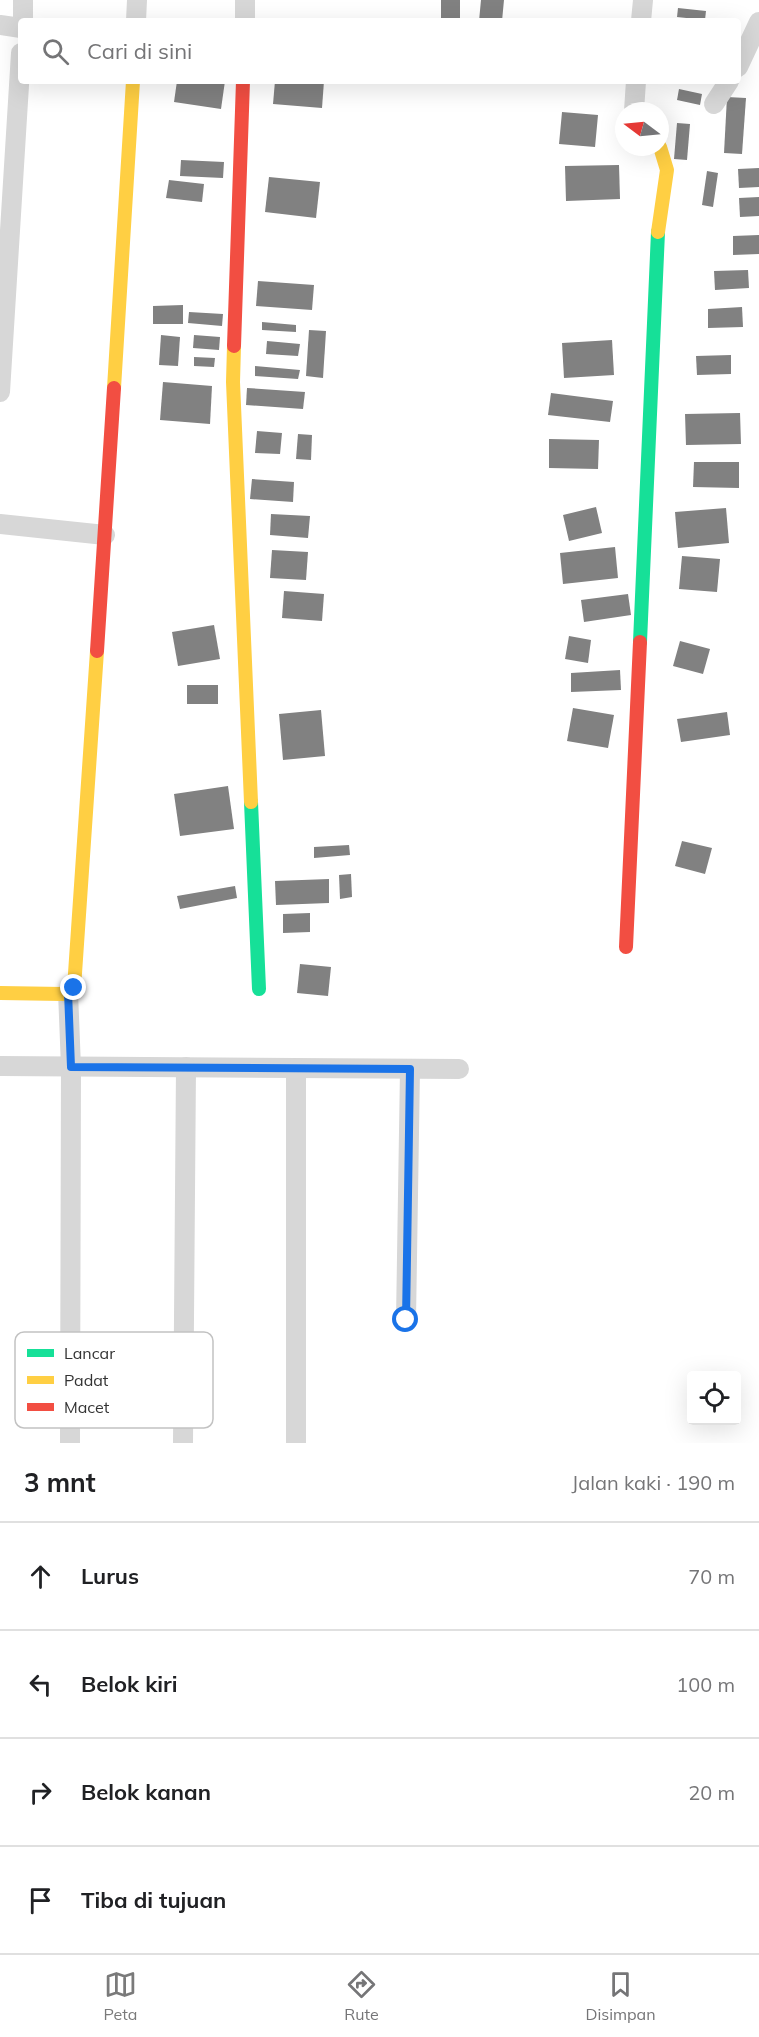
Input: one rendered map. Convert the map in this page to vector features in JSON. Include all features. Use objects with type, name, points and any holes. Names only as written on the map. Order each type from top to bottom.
[{"type":"street","points":[[23,0],[23,18]]},
{"type":"street","points":[[136,18],[137,0]]},
{"type":"street","points":[[245,0],[245,18]]},
{"type":"street","points":[[641,18],[643,0]]},
{"type":"street","points":[[741,61],[759,22]]},
{"type":"street","points":[[0,25],[18,28]]},
{"type":"street","points":[[0,392],[19,84]]},
{"type":"street","points":[[0,993],[63,994],[74,988],[77,973],[133,84]]},
{"type":"street","points":[[243,84],[234,382],[259,989]]},
{"type":"street","points":[[635,102],[636,84]]},
{"type":"street","points":[[714,104],[727,84]]},
{"type":"street","points":[[626,947],[659,220],[667,171],[663,156]]},
{"type":"street","points":[[0,524],[105,535]]},
{"type":"street","points":[[68,992],[71,1067],[70,1332]]},
{"type":"street","points":[[0,1066],[459,1069]]},
{"type":"street","points":[[184,1332],[186,1067]]},
{"type":"street","points":[[296,1068],[296,1443]]},
{"type":"street","points":[[406,1320],[410,1069]]},
{"type":"street","points":[[70,1428],[70,1443]]},
{"type":"street","points":[[183,1428],[183,1443]]},
{"type":"building","points":[[441,0],[460,0],[460,18],[441,18]]},
{"type":"building","points":[[481,0],[504,0],[502,18],[479,18]]},
{"type":"building","points":[[678,8],[706,11],[705,18],[677,17]]},
{"type":"building","points":[[177,84],[225,84],[221,109],[174,102]]},
{"type":"building","points":[[275,84],[324,84],[322,108],[273,104]]},
{"type":"building","points":[[679,89],[702,94],[700,105],[677,100]]},
{"type":"building","points":[[727,97],[746,98],[742,154],[724,153]]},
{"type":"building","points":[[562,112],[598,115],[595,147],[559,144]]},
{"type":"building","points":[[677,123],[690,124],[687,160],[674,159]]},
{"type":"building","points":[[181,160],[224,162],[223,178],[180,176]]},
{"type":"building","points":[[619,165],[620,199],[566,201],[565,166]]},
{"type":"building","points":[[759,168],[759,187],[739,188],[738,169]]},
{"type":"building","points":[[707,171],[718,173],[713,207],[702,205]]},
{"type":"building","points":[[269,177],[320,182],[316,218],[265,212]]},
{"type":"building","points":[[169,180],[204,184],[202,202],[166,198]]},
{"type":"building","points":[[759,197],[759,216],[740,217],[739,198]]},
{"type":"building","points":[[759,235],[759,254],[733,255],[733,236]]},
{"type":"building","points":[[748,270],[749,288],[715,290],[714,271]]},
{"type":"building","points":[[258,281],[314,285],[312,310],[256,306]]},
{"type":"building","points":[[183,305],[183,324],[153,324],[153,306]]},
{"type":"building","points":[[742,307],[743,327],[708,328],[708,309]]},
{"type":"building","points":[[189,312],[223,314],[222,326],[188,323]]},
{"type":"building","points":[[262,322],[296,325],[296,332],[262,330]]},
{"type":"building","points":[[309,330],[326,331],[323,378],[306,376]]},
{"type":"building","points":[[161,335],[180,337],[178,366],[159,365]]},
{"type":"building","points":[[194,335],[220,337],[219,350],[193,348]]},
{"type":"building","points":[[612,340],[614,375],[564,378],[562,343]]},
{"type":"building","points":[[267,341],[300,344],[298,356],[266,354]]},
{"type":"building","points":[[731,355],[731,374],[697,375],[696,356]]},
{"type":"building","points":[[194,357],[215,358],[214,367],[194,366]]},
{"type":"building","points":[[255,366],[300,370],[298,379],[255,376]]},
{"type":"building","points":[[163,382],[212,386],[210,424],[160,420]]},
{"type":"building","points":[[247,388],[305,392],[303,409],[246,405]]},
{"type":"building","points":[[551,393],[613,401],[610,422],[548,415]]},
{"type":"building","points":[[740,413],[741,444],[686,445],[685,414]]},
{"type":"building","points":[[257,431],[282,433],[280,454],[255,453]]},
{"type":"building","points":[[298,434],[312,435],[311,460],[296,459]]},
{"type":"building","points":[[549,439],[599,440],[598,469],[549,468]]},
{"type":"building","points":[[694,462],[739,462],[739,488],[693,487]]},
{"type":"building","points":[[252,479],[294,482],[293,502],[250,499]]},
{"type":"building","points":[[596,507],[602,533],[569,541],[563,515]]},
{"type":"building","points":[[726,508],[729,543],[678,548],[675,512]]},
{"type":"building","points":[[271,514],[310,516],[308,538],[270,535]]},
{"type":"building","points":[[615,547],[618,578],[563,584],[560,553]]},
{"type":"building","points":[[272,550],[308,552],[306,580],[270,578]]},
{"type":"building","points":[[682,556],[720,559],[717,592],[679,589]]},
{"type":"building","points":[[284,591],[324,594],[322,621],[282,618]]},
{"type":"building","points":[[628,594],[631,615],[584,622],[581,600]]},
{"type":"building","points":[[214,625],[220,659],[178,666],[172,632]]},
{"type":"building","points":[[569,636],[591,640],[588,663],[565,659]]},
{"type":"building","points":[[680,641],[710,649],[703,674],[673,666]]},
{"type":"building","points":[[620,670],[621,690],[571,692],[571,673]]},
{"type":"building","points":[[187,685],[218,685],[218,704],[187,704]]},
{"type":"building","points":[[573,708],[614,715],[608,748],[567,741]]},
{"type":"building","points":[[321,710],[325,756],[283,760],[279,714]]},
{"type":"building","points":[[727,712],[730,735],[681,742],[677,719]]},
{"type":"building","points":[[228,786],[234,829],[180,836],[174,794]]},
{"type":"building","points":[[682,841],[712,848],[705,874],[675,866]]},
{"type":"building","points":[[349,845],[350,855],[314,858],[314,847]]},
{"type":"building","points":[[351,874],[352,897],[340,899],[339,875]]},
{"type":"building","points":[[329,879],[329,903],[276,905],[275,881]]},
{"type":"building","points":[[235,886],[237,898],[180,909],[177,896]]},
{"type":"building","points":[[310,913],[310,932],[283,933],[283,914]]},
{"type":"building","points":[[300,964],[331,967],[328,996],[297,993]]},
{"type":"traffic: fast","points":[[640,642],[658,232]]},
{"type":"traffic: fast","points":[[251,802],[259,989]]},
{"type":"traffic: slow","points":[[114,388],[133,84]]},
{"type":"traffic: slow","points":[[658,232],[667,170],[663,156]]},
{"type":"traffic: slow","points":[[234,346],[233,382],[251,802]]},
{"type":"traffic: slow","points":[[0,993],[63,994],[74,988],[97,651]]},
{"type":"traffic: jam","points":[[234,346],[243,84]]},
{"type":"traffic: jam","points":[[97,651],[114,388]]},
{"type":"traffic: jam","points":[[626,947],[640,642]]},
{"type":"route","points":[[74,988],[68,992],[71,1067],[410,1069],[406,1320]]}]
